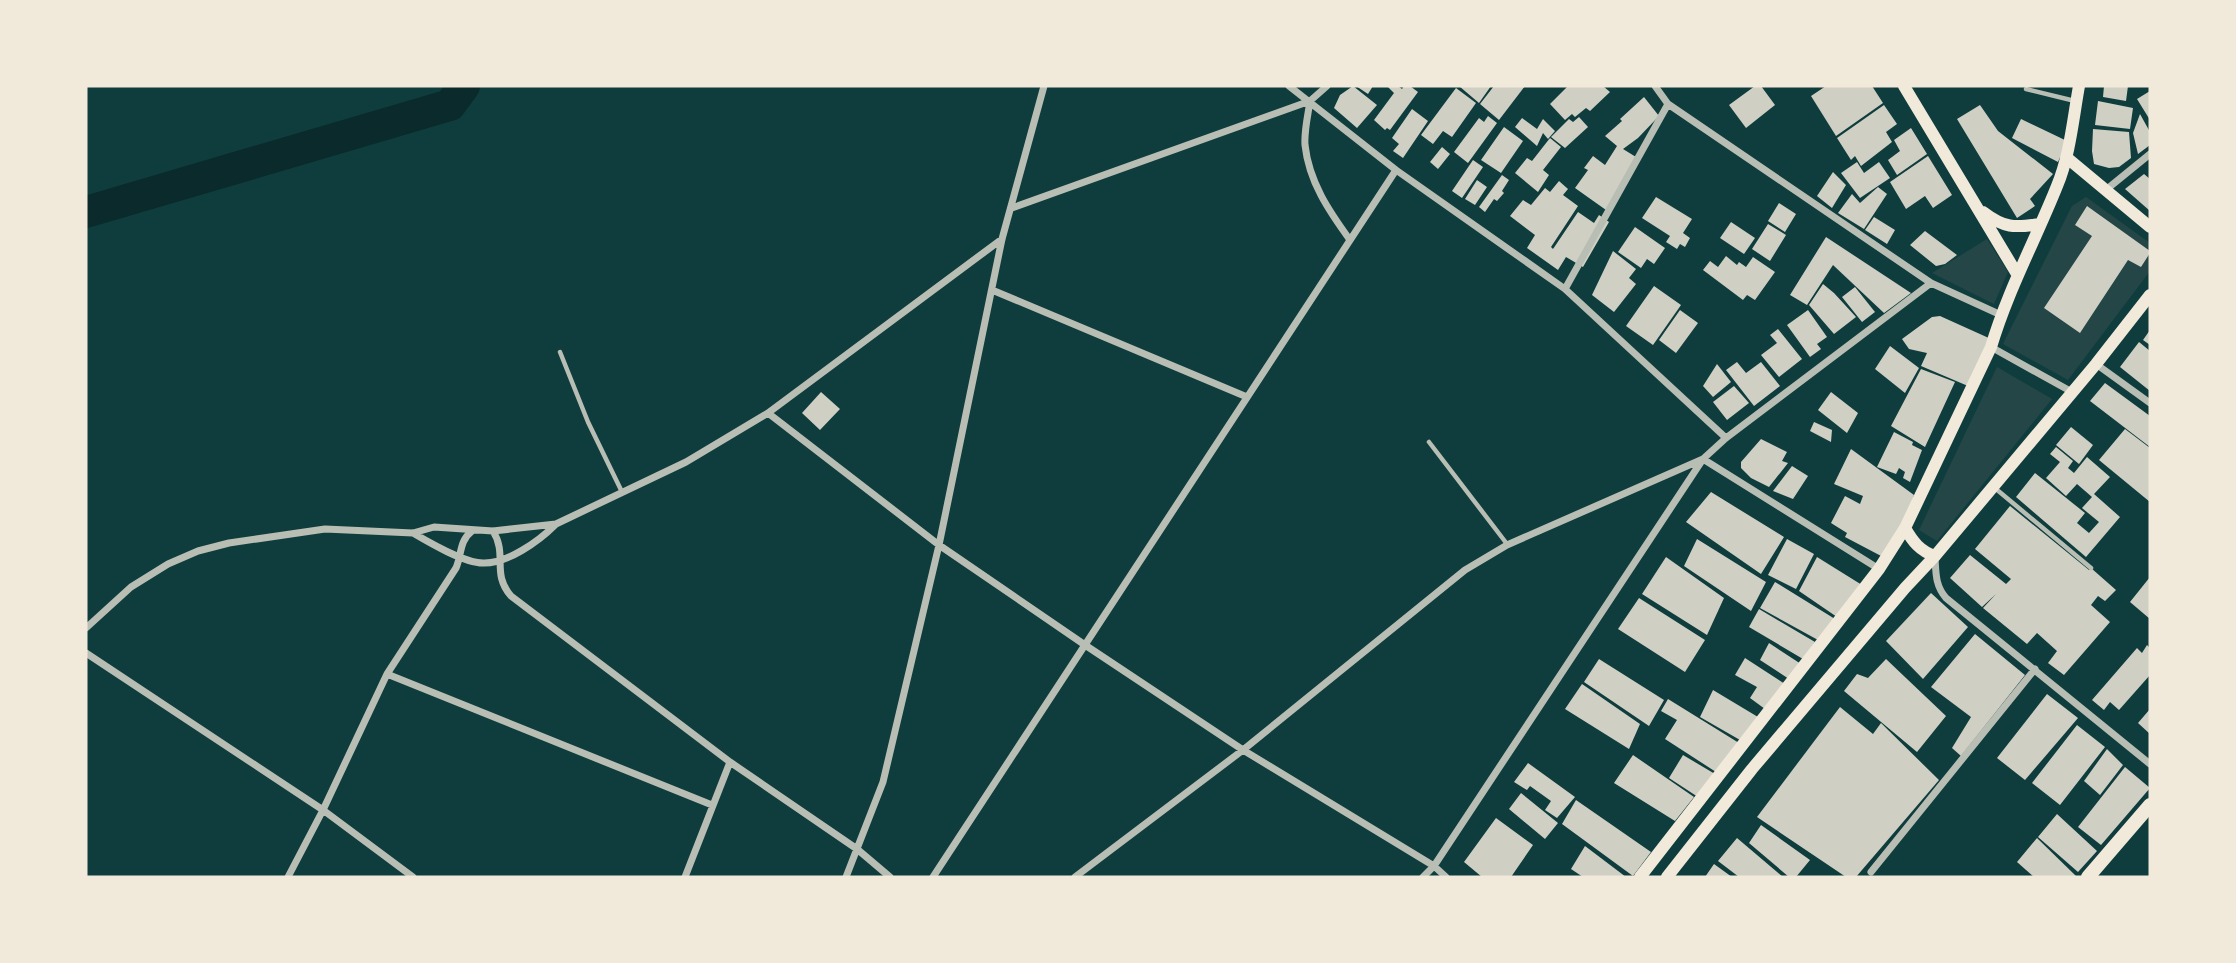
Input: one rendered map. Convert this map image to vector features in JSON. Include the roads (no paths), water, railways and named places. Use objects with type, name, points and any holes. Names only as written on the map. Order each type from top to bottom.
[{"type":"highway","points":[[2088,877],[2150,805]]},
{"type":"main road","points":[[1904,86],[2017,274]]},
{"type":"main road","points":[[1640,877],[1879,569],[1905,528],[1991,347],[2017,274],[2058,185],[2079,86]]},
{"type":"main road","points":[[2066,157],[2150,227]]},
{"type":"main road","points":[[1977,207],[2007,226],[2040,224]]},
{"type":"main road","points":[[1667,877],[1752,769],[2096,365],[2150,295]]},
{"type":"main road","points":[[1905,528],[1917,547],[1936,555]]},
{"type":"street","points":[[846,877],[883,782],[939,545],[1002,239],[1044,86]]},
{"type":"street","points":[[1289,86],[1396,170],[1565,289],[1726,438]]},
{"type":"street","points":[[1012,208],[1310,101],[1327,86]]},
{"type":"street","points":[[1655,86],[1668,104],[1931,283],[2001,315]]},
{"type":"street","points":[[1310,101],[1305,144],[1311,174],[1324,205],[1350,240]]},
{"type":"street","points":[[1565,289],[1668,104]]},
{"type":"street","points":[[2107,189],[2150,154]]},
{"type":"street","points":[[933,877],[1396,170]]},
{"type":"street","points":[[413,533],[480,563],[500,561],[535,543],[556,524],[686,462],[768,413],[1002,239]]},
{"type":"street","points":[[1423,877],[1434,866],[1703,459],[1726,438],[1931,283]]},
{"type":"street","points":[[992,290],[1247,397]]},
{"type":"street","points":[[1991,347],[2072,392]]},
{"type":"street","points":[[2096,365],[2150,403]]},
{"type":"street","points":[[768,413],[939,545],[1085,645],[1242,750],[1434,866],[1446,877]]},
{"type":"street","points":[[1075,877],[1242,750],[1465,570],[1507,545],[1703,459]]},
{"type":"street","points":[[1703,459],[1879,569]]},
{"type":"street","points":[[86,628],[131,586],[168,564],[198,551],[229,543],[325,529],[413,533],[434,527],[494,531],[556,524]]},
{"type":"street","points":[[288,877],[387,674],[456,568],[461,556],[462,542],[472,531]]},
{"type":"street","points":[[494,531],[499,540],[500,577],[511,596],[730,762],[858,849],[890,877]]},
{"type":"street","points":[[1936,555],[1936,580],[1939,590],[1946,598],[2150,764]]},
{"type":"street","points":[[86,653],[323,810],[413,877]]},
{"type":"street","points":[[1871,872],[2035,669]]},
{"type":"street","points":[[387,674],[712,805]]},
{"type":"street","points":[[685,877],[730,762]]},
{"type":"lane","points":[[2026,89],[2076,101]]},
{"type":"lane","points":[[559,352],[588,422],[622,492]]},
{"type":"lane","points":[[1429,442],[1507,545]]},
{"type":"lane","points":[[1993,486],[2091,568]]},
{"type":"waterway","points":[[86,212],[450,105],[464,86]]}]
